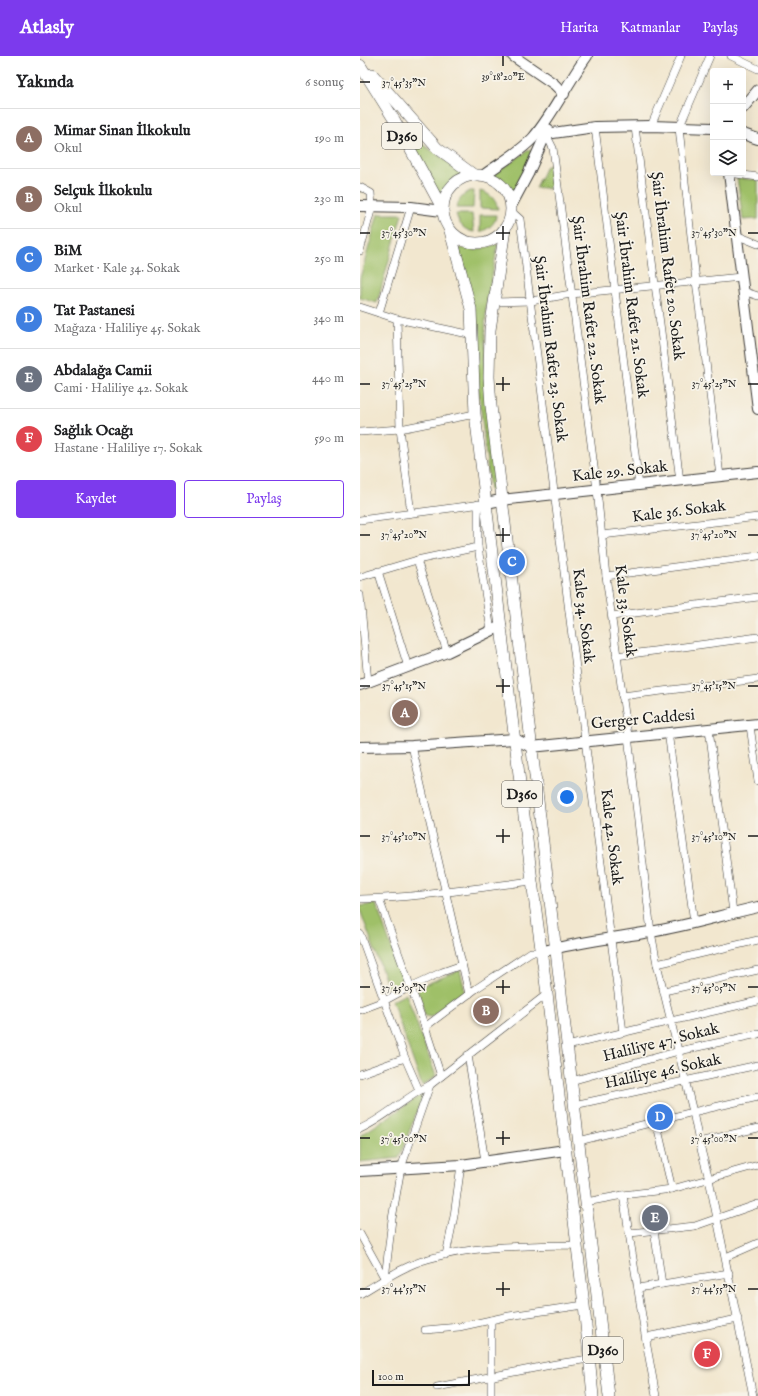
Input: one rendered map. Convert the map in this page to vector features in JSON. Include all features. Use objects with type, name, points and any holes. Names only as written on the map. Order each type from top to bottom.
[{"type":"main road","name":"D360","points":[[360,60],[437,148],[479,175]]},
{"type":"main road","name":"D360","points":[[360,65],[395,121],[442,210]]},
{"type":"main road","points":[[479,175],[492,178],[500,183],[507,194],[511,209],[509,221],[505,229],[498,236],[491,241],[477,243],[464,241],[456,237],[446,225],[442,210],[444,198],[448,189],[460,180],[479,175]]},
{"type":"main road","name":"D360","points":[[505,229],[490,330],[489,378],[491,414],[513,587],[609,1396]]},
{"type":"main road","name":"D360","points":[[450,230],[471,309],[475,414],[482,504],[501,626],[541,952],[548,994],[593,1396]]},
{"type":"street","points":[[513,56],[554,84],[564,94]]},
{"type":"street","points":[[479,175],[513,154],[532,139],[564,94],[587,56]]},
{"type":"street","points":[[650,126],[681,56]]},
{"type":"street","points":[[710,56],[679,128],[720,476]]},
{"type":"street","points":[[731,56],[758,69]]},
{"type":"street","points":[[746,104],[758,90]]},
{"type":"street","points":[[511,209],[564,94]]},
{"type":"street","points":[[532,139],[546,134],[595,127],[650,126],[710,128]]},
{"type":"street","name":"Şair İbrahim Rafet 21. Sokak","points":[[595,127],[639,486]]},
{"type":"street","name":"Şair İbrahim Rafet 20. Sokak","points":[[635,127],[680,481]]},
{"type":"street","name":"Şair İbrahim Rafet 22. Sokak","points":[[546,134],[553,148],[597,490]]},
{"type":"street","points":[[746,135],[758,139]]},
{"type":"street","points":[[746,175],[758,177]]},
{"type":"street","points":[[729,176],[758,409]]},
{"type":"street","points":[[360,187],[371,193],[372,207],[360,251]]},
{"type":"street","points":[[360,206],[411,207],[442,210]]},
{"type":"street","points":[[379,312],[411,207]]},
{"type":"street","name":"Şair İbrahim Rafet 23. Sokak","points":[[511,209],[520,219],[554,495]]},
{"type":"street","points":[[736,235],[758,244]]},
{"type":"street","points":[[494,302],[531,301],[571,294],[741,277]]},
{"type":"street","points":[[743,291],[758,296]]},
{"type":"street","points":[[360,307],[397,319],[473,335]]},
{"type":"street","points":[[397,319],[400,429],[411,513]]},
{"type":"street","points":[[360,432],[400,429],[475,414]]},
{"type":"street","name":"Kale 29. Sokak","points":[[482,504],[501,500],[758,472]]},
{"type":"street","name":"Kale 33. Sokak","points":[[597,490],[606,576],[628,736],[651,932],[657,964],[709,1179],[716,1219],[726,1257],[754,1396]]},
{"type":"street","name":"Kale 34. Sokak","points":[[554,495],[585,740]]},
{"type":"street","points":[[360,520],[482,504],[478,547],[491,631]]},
{"type":"street","name":"Kale 36. Sokak","points":[[602,534],[758,517]]},
{"type":"street","points":[[360,577],[417,560],[478,547]]},
{"type":"street","points":[[606,576],[758,556]]},
{"type":"street","points":[[417,560],[447,652]]},
{"type":"street","points":[[378,571],[408,667]]},
{"type":"street","points":[[360,595],[364,683],[447,652],[501,626]]},
{"type":"street","points":[[612,616],[758,598]]},
{"type":"street","points":[[616,656],[758,637]]},
{"type":"street","points":[[622,696],[758,679]]},
{"type":"street","points":[[754,725],[758,781]]},
{"type":"street","name":"Gerger Caddesi","points":[[531,746],[754,725]]},
{"type":"street","points":[[709,729],[733,912]]},
{"type":"street","points":[[668,732],[694,922]]},
{"type":"street","points":[[360,747],[412,746],[515,739],[531,746]]},
{"type":"street","name":"Kale 42. Sokak","points":[[585,740],[623,1032]]},
{"type":"street","points":[[412,746],[470,994]]},
{"type":"street","points":[[360,899],[379,899],[532,881]]},
{"type":"street","points":[[379,899],[441,1076]]},
{"type":"street","points":[[425,1027],[531,952],[541,952],[610,938],[651,932],[758,907]]},
{"type":"street","points":[[360,934],[362,948],[419,1090]]},
{"type":"street","points":[[657,964],[758,940]]},
{"type":"street","points":[[360,1010],[384,1001],[410,986],[462,965]]},
{"type":"street","points":[[664,991],[758,970]]},
{"type":"street","points":[[360,1129],[374,1123],[419,1090],[430,1085],[548,994]]},
{"type":"street","points":[[567,1046],[758,1001]]},
{"type":"street","name":"Haliliye 47. Sokak","points":[[571,1081],[679,1051],[758,1034]]},
{"type":"street","points":[[468,1055],[485,1161]]},
{"type":"street","points":[[360,1074],[405,1058]]},
{"type":"street","name":"Haliliye 46. Sokak","points":[[574,1105],[758,1065]]},
{"type":"street","points":[[385,1279],[392,1219],[401,1168],[430,1085]]},
{"type":"street","points":[[579,1140],[758,1097]]},
{"type":"street","points":[[656,1121],[672,1189]]},
{"type":"street","points":[[699,1142],[758,1128]]},
{"type":"street","points":[[360,1171],[461,1165],[565,1150]]},
{"type":"street","points":[[586,1202],[623,1195],[672,1189],[758,1164]]},
{"type":"street","points":[[446,1255],[454,1216],[461,1165]]},
{"type":"street","points":[[623,1195],[656,1396]]},
{"type":"street","points":[[630,1233],[695,1226],[758,1204]]},
{"type":"street","points":[[654,1230],[662,1284]]},
{"type":"street","points":[[360,1234],[385,1279]]},
{"type":"street","points":[[726,1257],[758,1243]]},
{"type":"street","points":[[360,1294],[399,1270],[428,1259],[470,1249],[544,1245],[577,1245]]},
{"type":"street","points":[[638,1288],[729,1273]]},
{"type":"street","points":[[425,1330],[459,1327],[509,1316],[584,1305]]},
{"type":"street","points":[[646,1341],[651,1336],[738,1318]]},
{"type":"street","points":[[491,1320],[491,1396]]},
{"type":"street","points":[[437,1387],[556,1364],[589,1360]]},
{"type":"green space","points":[[414,139],[464,172],[448,184],[439,198],[409,140]]},
{"type":"green space","points":[[530,149],[532,150],[514,196],[509,188],[493,175]]},
{"type":"green space","points":[[546,166],[551,166],[553,186],[552,188],[536,188]]},
{"type":"green space","points":[[737,178],[758,180],[758,219],[743,220]]},
{"type":"green space","points":[[470,191],[474,191],[473,208],[456,208],[461,198]]},
{"type":"green space","points":[[480,191],[492,197],[496,202],[498,209],[480,208]]},
{"type":"green space","points":[[378,214],[402,214],[377,303],[360,298],[360,278]]},
{"type":"green space","points":[[456,214],[472,214],[474,232],[467,230],[462,226]]},
{"type":"green space","points":[[480,215],[496,215],[496,218],[491,226],[480,232]]},
{"type":"green space","points":[[498,244],[486,308],[485,341],[491,450],[496,493],[492,496],[459,248],[475,250]]},
{"type":"green space","points":[[376,904],[404,983],[389,990],[360,910],[360,906]]},
{"type":"green space","points":[[460,970],[465,991],[431,1017],[425,1016],[417,988]]},
{"type":"green space","points":[[406,994],[436,1076],[422,1086],[392,1001]]},
{"type":"green space","points":[[424,1093],[399,1158],[360,1162],[360,1136]]},
{"type":"place","name":"BiM","points":[[512,562]]},
{"type":"place","name":"Mimar Sinan İlkokulu","points":[[405,713]]},
{"type":"place","name":"Selçuk İlkokulu","points":[[486,1011]]},
{"type":"place","name":"Tat Pastanesi","points":[[660,1117]]},
{"type":"place","name":"Abdalağa Camii","points":[[655,1218]]},
{"type":"place","name":"Sağlık Ocağı","points":[[707,1354]]}]
